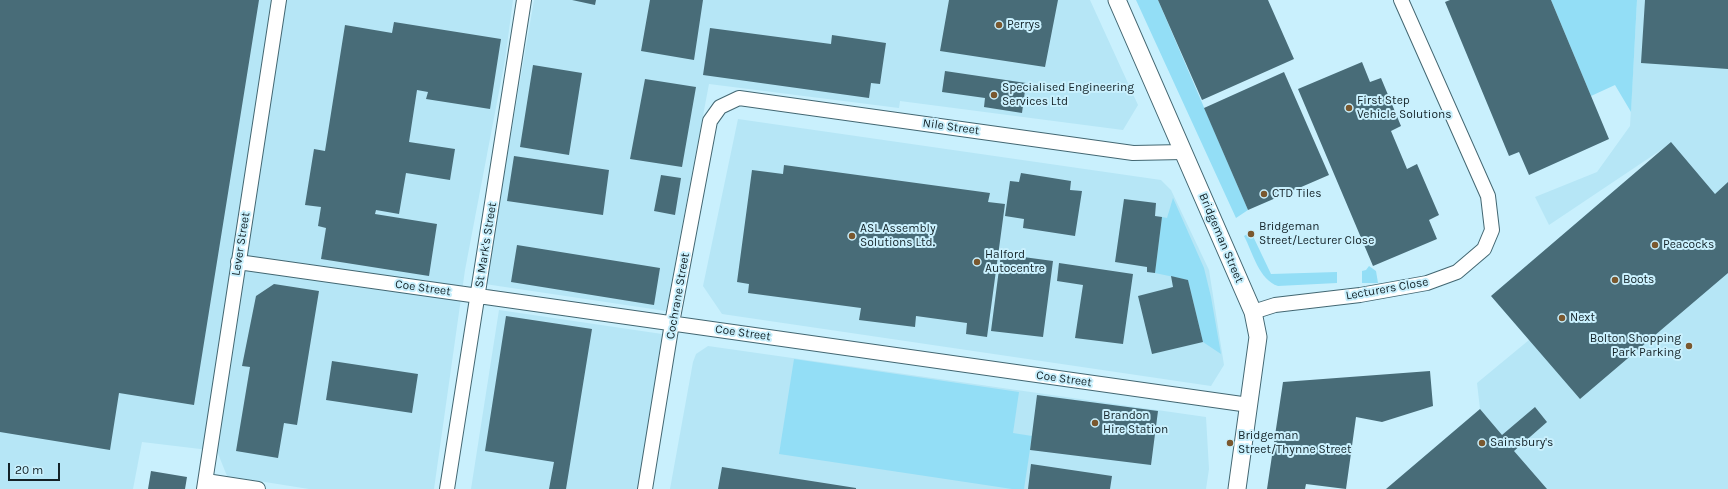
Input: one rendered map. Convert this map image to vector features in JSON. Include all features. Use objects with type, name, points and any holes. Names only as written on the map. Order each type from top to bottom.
[{"type":"street","name":"Lever Street","points":[[205,485],[279,0]]},
{"type":"street","name":"St Mark's Street","points":[[447,489],[524,0]]},
{"type":"street","name":"Bridgeman Street","points":[[1117,0],[1252,312],[1258,338],[1238,489]]},
{"type":"street","name":"Lecturers Close","points":[[1252,312],[1275,305],[1360,295],[1427,283],[1457,272],[1484,249],[1492,230],[1488,196],[1401,0]]},
{"type":"street","name":"Nile Street","points":[[720,106],[739,98],[1133,153],[1183,152]]},
{"type":"street","name":"Cochrane Street","points":[[645,489],[672,323],[710,121],[720,106]]},
{"type":"street","name":"Coe Street","points":[[238,262],[1249,405]]},
{"type":"street","points":[[205,485],[258,489]]},
{"type":"shaded area","points":[[0,0],[513,0],[505,60],[465,270],[434,489],[309,489],[227,476],[217,451],[142,442],[133,489],[0,489]]},
{"type":"shaded area","points":[[534,0],[1090,0],[1138,105],[1123,130],[900,101],[899,108],[709,84],[666,311],[485,284]]},
{"type":"shaded area","points":[[1136,0],[1158,0],[1248,210],[1236,218]]},
{"type":"shaded area","points":[[1551,0],[1637,0],[1631,112],[1615,85],[1591,96]]},
{"type":"shaded area","points":[[1637,0],[1728,0],[1728,489],[1386,489],[1480,409],[1477,383],[1529,340],[1491,296],[1667,146],[1549,225],[1535,197],[1597,172],[1630,126]]},
{"type":"shaded area","points":[[738,119],[1161,180],[1171,190],[1209,270],[1224,365],[1211,386],[722,314],[703,286]]},
{"type":"shaded area","points":[[1173,198],[1204,268],[1211,297],[1221,354],[1203,342],[1188,280],[1155,273],[1162,217],[1167,218]]},
{"type":"shaded area","points":[[1251,232],[1271,274],[1337,272],[1337,283],[1278,286],[1271,283],[1261,272],[1244,236]]},
{"type":"shaded area","points":[[1369,266],[1376,271],[1378,283],[1362,283],[1362,271],[1366,270]]},
{"type":"shaded area","points":[[499,310],[662,334],[639,489],[471,489]]},
{"type":"shaded area","points":[[708,346],[1206,417],[1209,469],[1206,489],[670,489],[693,362],[696,354]]},
{"type":"shaded area","points":[[794,359],[1019,392],[1013,433],[1032,436],[1024,489],[1012,489],[779,454]]},
{"type":"building","points":[[0,0],[259,0],[194,405],[119,393],[110,450],[0,432]]},
{"type":"building","points":[[572,0],[596,0],[595,5]]},
{"type":"building","points":[[650,0],[703,0],[694,60],[641,51]]},
{"type":"building","name":"Perrys","points":[[949,0],[1058,0],[1045,67],[940,51]]},
{"type":"building","points":[[1158,0],[1268,0],[1294,59],[1202,100]]},
{"type":"building","points":[[1450,0],[1551,0],[1609,139],[1529,175],[1519,152],[1509,156],[1445,2]]},
{"type":"building","points":[[1645,0],[1728,0],[1728,69],[1641,63]]},
{"type":"building","points":[[394,22],[501,39],[490,109],[426,99],[428,92],[417,90],[409,142],[455,149],[450,180],[406,173],[399,214],[376,210],[375,214],[437,224],[429,276],[321,259],[326,228],[318,226],[321,207],[305,205],[314,149],[325,151],[345,25],[392,33]]},
{"type":"building","points":[[710,28],[831,44],[832,35],[886,43],[880,84],[871,83],[869,98],[703,75]]},
{"type":"building","points":[[1362,62],[1370,82],[1381,78],[1401,126],[1391,131],[1407,169],[1417,164],[1439,215],[1429,220],[1437,239],[1373,266],[1298,89]]},
{"type":"building","points":[[533,65],[582,73],[569,155],[520,147]]},
{"type":"building","name":"Specialised Engineering Services Ltd","points":[[945,71],[1026,83],[1022,113],[984,107],[985,98],[942,92]]},
{"type":"building","points":[[1284,72],[1329,175],[1248,210],[1204,108]]},
{"type":"building","points":[[645,79],[696,87],[682,167],[630,159]]},
{"type":"building","points":[[1671,142],[1715,194],[1728,182],[1728,273],[1580,399],[1491,296]]},
{"type":"building","points":[[514,156],[609,170],[603,215],[507,201]]},
{"type":"building","name":"ASL Assembly Solutions Ltd.","points":[[784,165],[990,193],[988,202],[1005,204],[987,337],[966,334],[967,323],[916,316],[915,327],[859,320],[861,308],[748,293],[749,284],[737,282],[752,170],[783,174]]},
{"type":"building","points":[[1021,173],[1071,181],[1070,190],[1082,191],[1075,236],[1023,228],[1024,219],[1005,216],[1010,181],[1019,182]]},
{"type":"building","points":[[661,175],[681,178],[675,215],[654,211]]},
{"type":"building","points":[[1124,199],[1156,203],[1155,216],[1162,217],[1155,273],[1147,272],[1147,267],[1115,262]]},
{"type":"building","points":[[517,245],[660,268],[654,305],[511,282]]},
{"type":"building","points":[[1001,254],[1053,261],[1043,337],[991,331]]},
{"type":"building","points":[[1059,263],[1133,274],[1123,344],[1075,338],[1083,285],[1057,281]]},
{"type":"building","points":[[1171,276],[1188,280],[1203,342],[1152,354],[1138,296],[1173,287]]},
{"type":"building","points":[[274,284],[319,291],[297,425],[284,423],[278,458],[236,451],[250,367],[242,366],[256,296]]},
{"type":"building","points":[[506,316],[592,329],[566,489],[549,489],[554,462],[485,451]]},
{"type":"building","points":[[332,361],[418,374],[412,413],[326,400]]},
{"type":"building","points":[[1430,371],[1433,406],[1382,422],[1356,417],[1346,489],[1306,484],[1305,489],[1267,489],[1283,382]]},
{"type":"building","name":"Brandon Hire Station","points":[[1037,395],[1158,411],[1151,465],[1030,450]]},
{"type":"building","name":"Sainsbury's","points":[[1535,407],[1547,422],[1514,451],[1547,489],[1386,489],[1480,409],[1502,435]]},
{"type":"building","points":[[1031,464],[1112,476],[1110,489],[1028,489]]},
{"type":"building","points":[[722,467],[856,488],[856,489],[718,489]]},
{"type":"building","points":[[151,471],[187,477],[185,489],[148,489]]},
{"type":"place","name":"Perrys","points":[[999,25]]},
{"type":"place","name":"Specialised Engineering Services Ltd","points":[[994,95]]},
{"type":"place","name":"First Step Vehicle Solutions","points":[[1349,108]]},
{"type":"place","name":"CTD Tiles","points":[[1264,194]]},
{"type":"place","name":"Bridgeman Street/Lecturer Close","points":[[1251,234]]},
{"type":"place","name":"ASL Assembly Solutions Ltd.","points":[[852,236]]},
{"type":"place","name":"Peacocks","points":[[1655,245]]},
{"type":"place","name":"Halford Autocentre","points":[[977,262]]},
{"type":"place","name":"Boots","points":[[1615,280]]},
{"type":"place","name":"Next","points":[[1562,318]]},
{"type":"place","name":"Bolton Shopping Park Parking","points":[[1689,346]]},
{"type":"place","name":"Brandon Hire Station","points":[[1095,423]]},
{"type":"place","name":"Bridgeman Street/Thynne Street","points":[[1230,443]]},
{"type":"place","name":"Sainsbury's","points":[[1482,443]]}]
